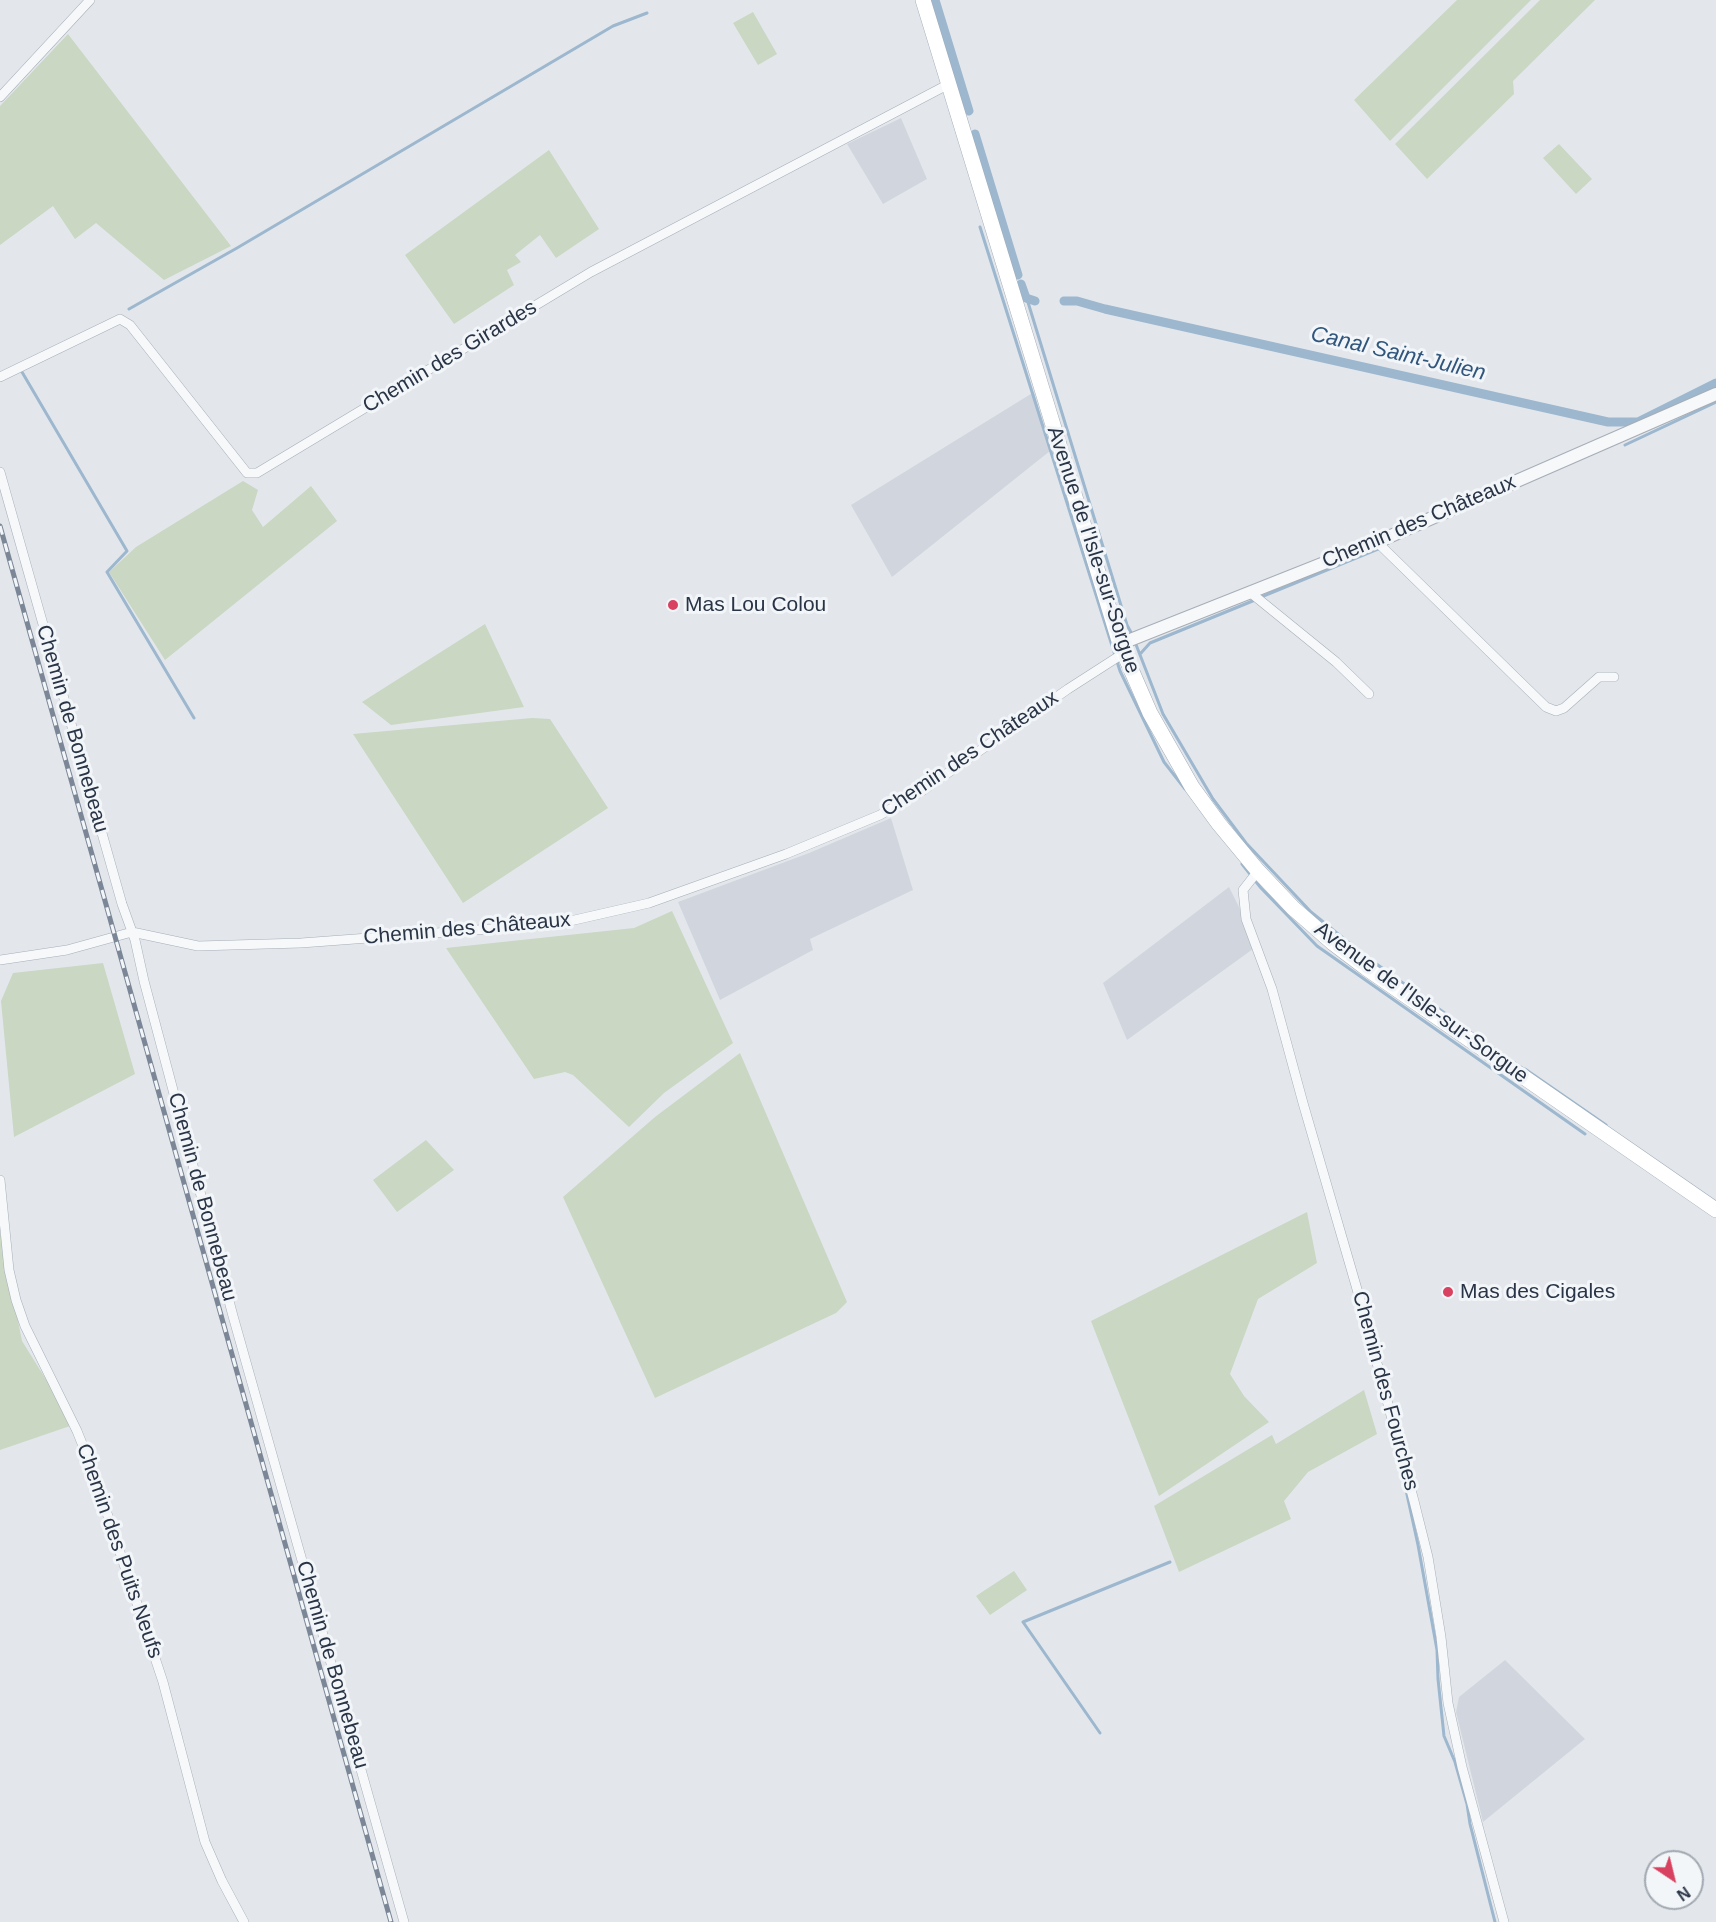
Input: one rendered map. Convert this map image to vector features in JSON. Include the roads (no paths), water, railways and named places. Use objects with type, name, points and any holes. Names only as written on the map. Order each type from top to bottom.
[{"type":"main road","name":"Avenue de l'Isle-sur-Sorgue","points":[[923,0],[1122,649],[1150,713],[1192,787],[1258,871],[1309,922],[1349,956],[1716,1210]]},
{"type":"street","points":[[0,97],[90,0]]},
{"type":"street","name":"Chemin des Girardes","points":[[0,377],[120,319],[129,325],[247,473],[257,473],[591,272],[949,84]]},
{"type":"street","name":"Chemin des Châteaux","points":[[0,960],[68,950],[132,932],[198,946],[301,943],[557,924],[649,903],[786,854],[880,815],[922,791],[1122,649],[1377,542],[1716,394]]},
{"type":"street","name":"Chemin de Bonnebeau","points":[[0,472],[122,904],[132,932],[233,1316],[404,1922]]},
{"type":"street","points":[[1377,542],[1546,707],[1556,711],[1564,708],[1599,677],[1614,677]]},
{"type":"street","points":[[1251,593],[1336,662],[1369,694]]},
{"type":"street","name":"Chemin des Fourches","points":[[1258,871],[1243,890],[1246,919],[1272,989],[1414,1501],[1428,1557],[1441,1637],[1448,1703],[1462,1767],[1504,1922]]},
{"type":"street","name":"Chemin des Puits Neufs","points":[[0,1180],[9,1270],[16,1300],[25,1326],[77,1431],[93,1471],[163,1682],[206,1842],[222,1881],[244,1922]]},
{"type":"waterway","name":"Canal Saint-Julien","points":[[935,0],[969,111]]},
{"type":"waterway","points":[[129,309],[237,248],[613,26],[647,13]]},
{"type":"waterway","name":"Canal Saint-Julien","points":[[975,134],[1018,275]]},
{"type":"waterway","points":[[980,227],[1120,671],[1164,762],[1185,789]]},
{"type":"waterway","name":"Canal Saint-Julien","points":[[1021,284],[1026,298],[1035,301]]},
{"type":"waterway","points":[[1027,299],[1127,625],[1133,636]]},
{"type":"waterway","name":"Canal Saint-Julien","points":[[1064,301],[1077,301],[1608,422],[1638,422],[1716,383]]},
{"type":"waterway","points":[[22,372],[127,551],[107,572],[194,718]]},
{"type":"waterway","points":[[1625,445],[1716,402]]},
{"type":"waterway","points":[[1261,597],[1378,549]]},
{"type":"waterway","points":[[1141,653],[1150,643],[1255,600]]},
{"type":"waterway","points":[[1135,642],[1163,714],[1213,799],[1246,843],[1311,912],[1364,955],[1446,1014]]},
{"type":"waterway","points":[[1242,864],[1261,888],[1317,946],[1585,1134]]},
{"type":"waterway","points":[[1525,1069],[1606,1125]]},
{"type":"waterway","points":[[1406,1490],[1437,1650],[1444,1736],[1455,1762],[1467,1804],[1495,1922]]},
{"type":"waterway","points":[[1100,1733],[1023,1622],[1170,1562]]},
{"type":"railway","points":[[0,526],[391,1922]]},
{"type":"place","name":"Mas Lou Colou","points":[[673,605]]},
{"type":"place","name":"Mas des Cigales","points":[[1448,1292]]}]
